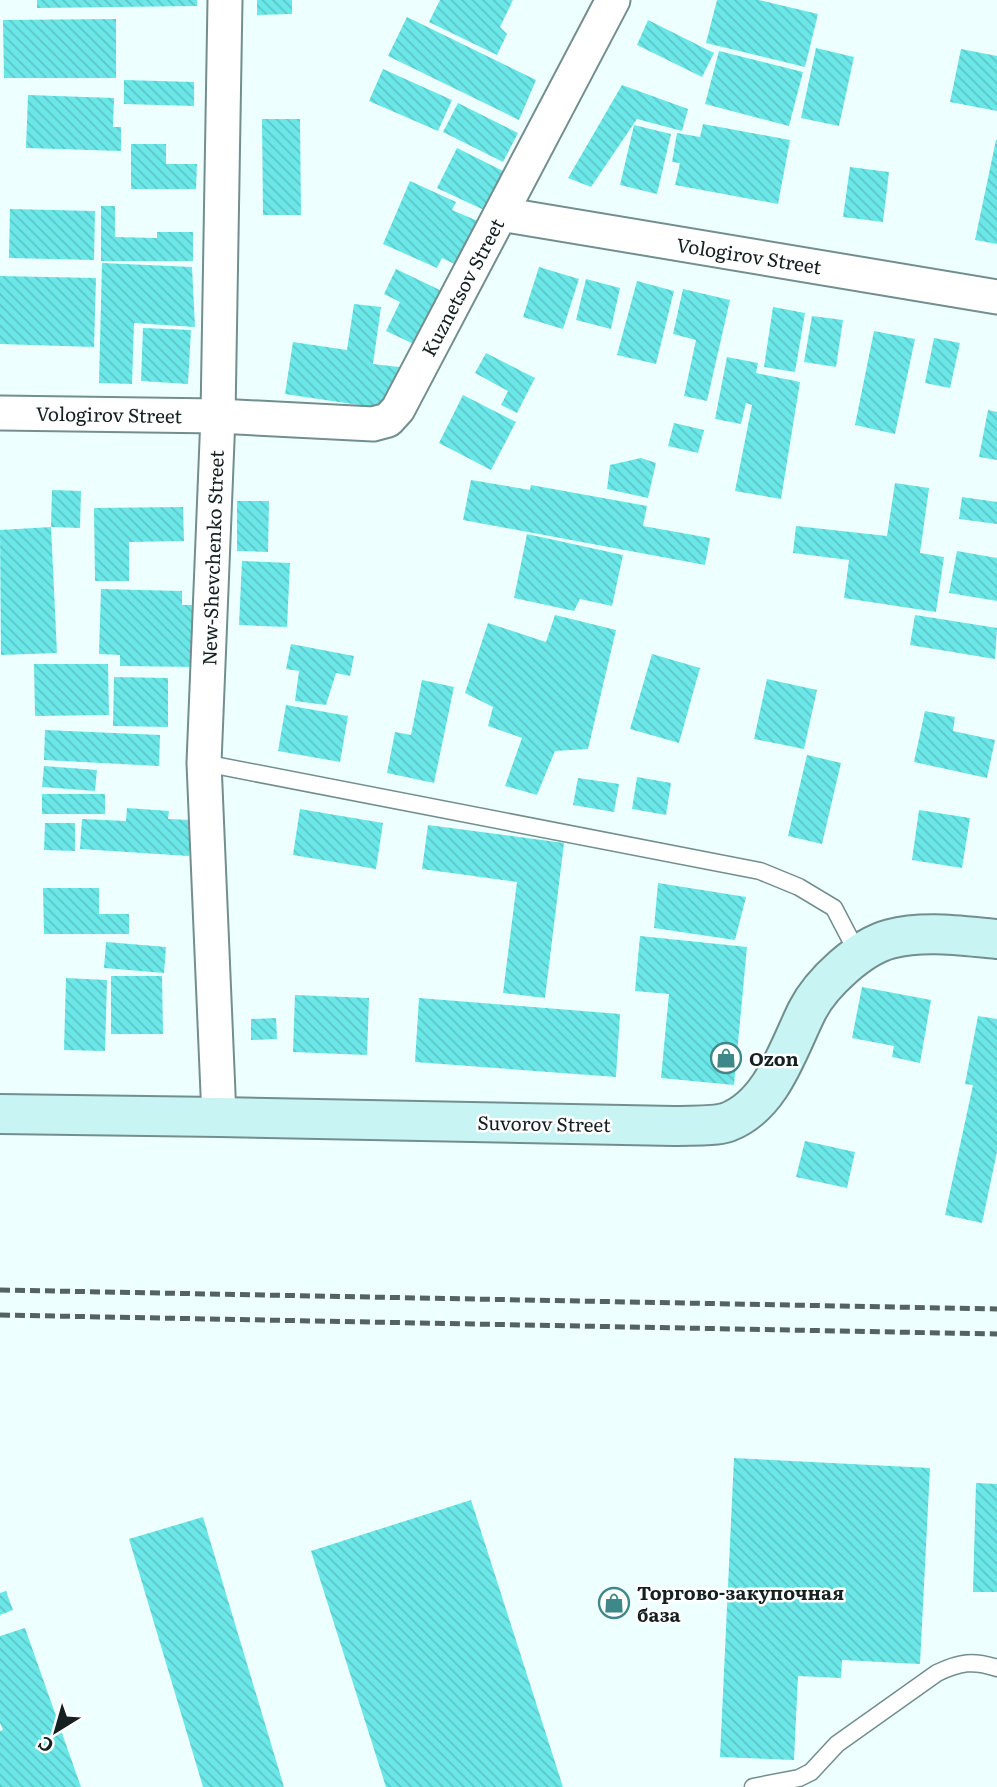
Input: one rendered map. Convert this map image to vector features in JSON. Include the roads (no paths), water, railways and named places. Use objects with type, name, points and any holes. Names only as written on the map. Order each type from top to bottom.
[{"type":"street","name":"New-Shevchenko Street","points":[[219,1117],[204,763],[218,416],[225,0]]},
{"type":"street","name":"Kuznetsov Street","points":[[218,416],[373,424],[388,420],[398,409],[613,0]]},
{"type":"street","name":"Vologirov Street","points":[[501,214],[997,297]]},
{"type":"street","name":"Vologirov Street","points":[[0,412],[218,416]]},
{"type":"street","name":"Suvorov Street","points":[[0,1114],[674,1126],[725,1123],[741,1115],[760,1098],[784,1064],[808,1009],[825,986],[858,954],[887,940],[910,935],[937,934],[997,939]]},
{"type":"lane","points":[[204,763],[760,871],[799,887],[834,908],[858,954]]},
{"type":"lane","points":[[753,1787],[799,1778],[811,1772],[837,1744],[937,1673],[955,1664],[982,1663],[997,1668]]},
{"type":"railway","points":[[0,1290],[997,1309]]},
{"type":"railway","points":[[0,1315],[997,1334]]},
{"type":"place","name":"Ozon","points":[[726,1058]]},
{"type":"place","name":"Торгово-закупочная база","points":[[614,1603]]}]
